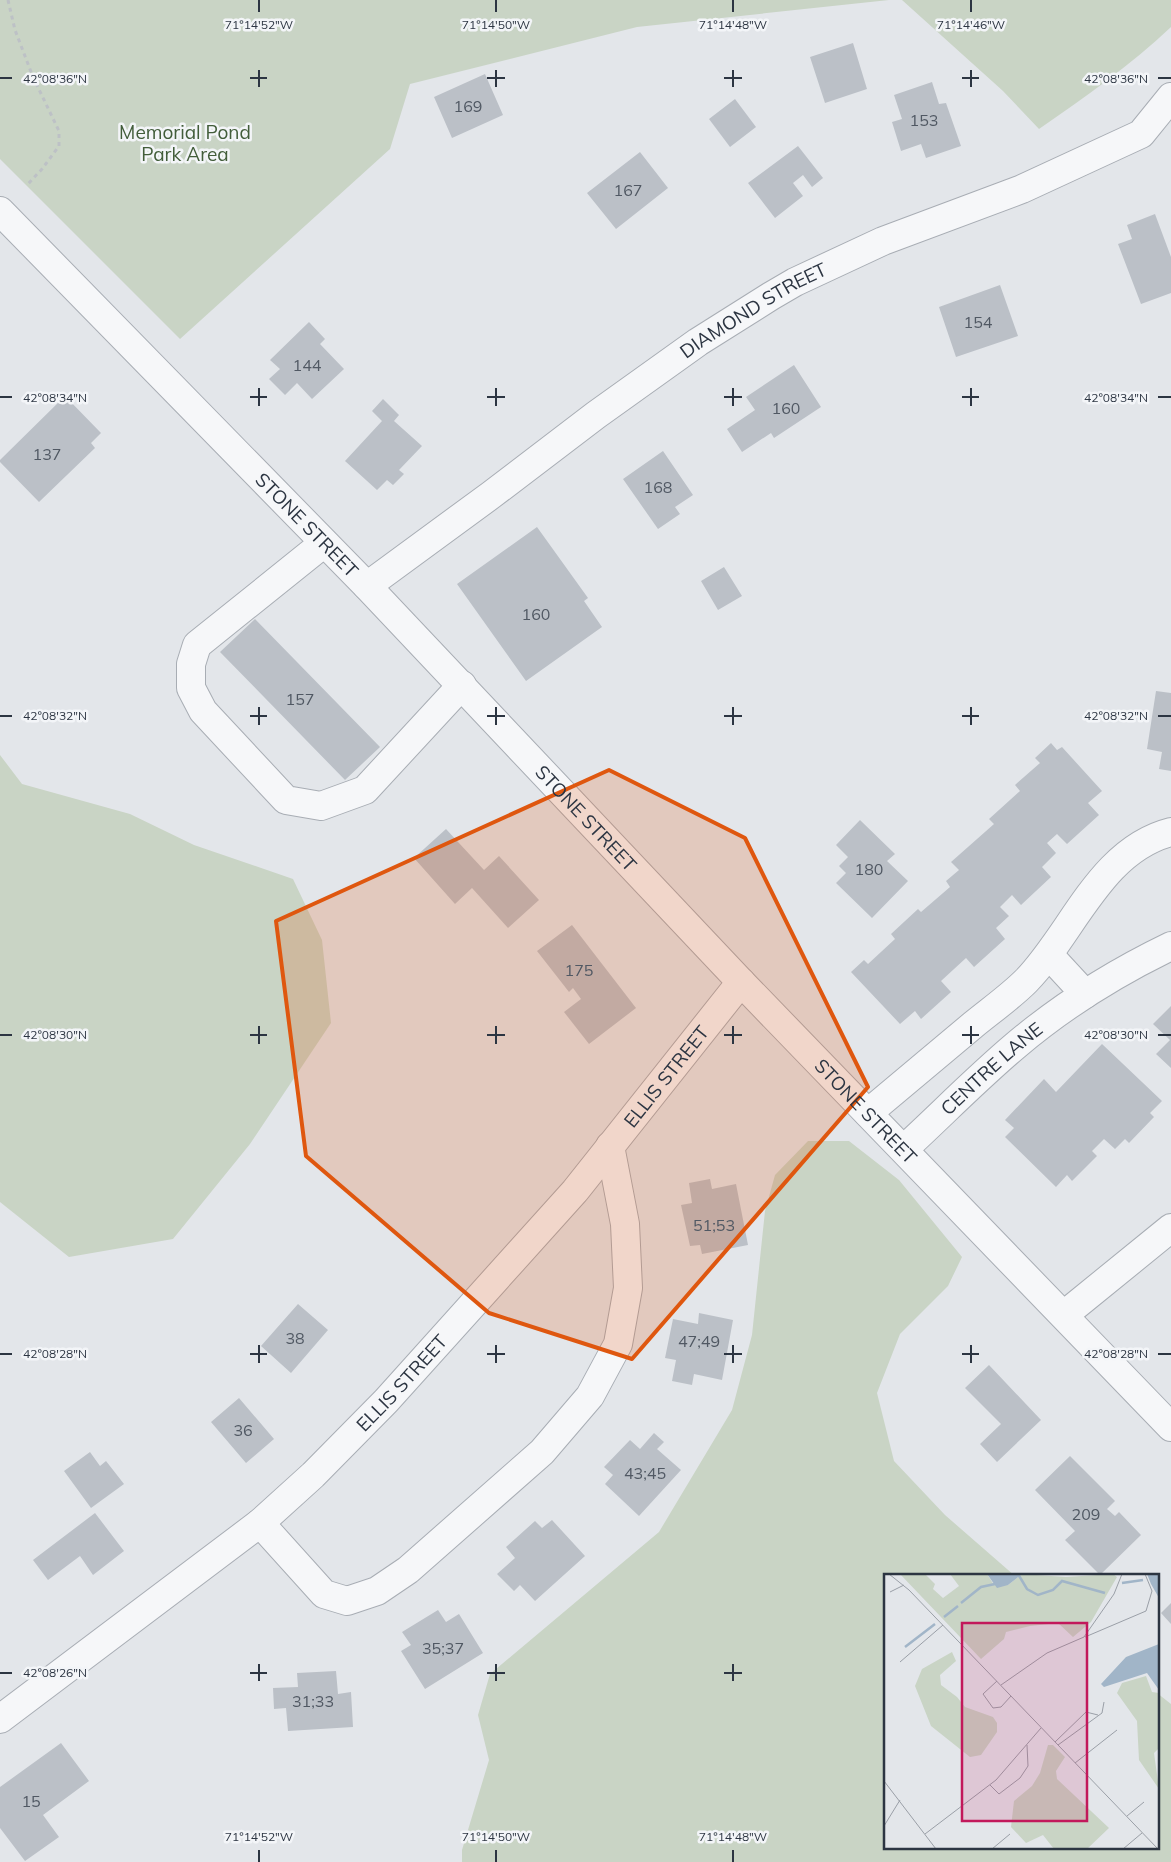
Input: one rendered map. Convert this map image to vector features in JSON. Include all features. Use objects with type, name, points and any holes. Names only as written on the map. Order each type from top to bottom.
[{"type":"street","name":"DIAMOND STREET","points":[[367,586],[655,373],[735,318],[795,282],[883,241],[1022,189],[1142,134],[1171,97]]},
{"type":"street","points":[[1142,134],[1171,126]]},
{"type":"street","name":"STONE STREET","points":[[0,211],[367,586],[741,982],[1171,1427]]},
{"type":"street","points":[[324,543],[197,645],[191,664],[191,688],[203,711],[286,800],[321,806],[365,790],[462,685]]},
{"type":"street","points":[[868,1113],[1024,982],[1049,956],[1100,880],[1127,854],[1158,835],[1171,832]]},
{"type":"street","name":"CENTRE LANE","points":[[904,1150],[1015,1046],[1044,1023],[1127,967],[1171,946]]},
{"type":"street","points":[[1049,956],[1086,994]]},
{"type":"street","name":"ELLIS STREET","points":[[0,1719],[260,1523],[313,1476],[386,1401],[575,1191],[741,982]]},
{"type":"street","points":[[260,1523],[324,1594],[347,1601],[377,1592],[408,1570],[542,1452],[590,1396],[618,1344],[628,1288],[625,1224],[610,1146]]},
{"type":"street","points":[[1064,1315],[1171,1228]]},
{"type":"path","points":[[8,0],[15,30],[32,77],[59,131],[59,146],[26,185]]},
{"type":"highlighted area","points":[[609,770],[745,838],[868,1087],[632,1359],[489,1313],[306,1156],[276,921]]},
{"type":"green space","name":"Memorial Pond Park Area","points":[[0,0],[889,0],[637,27],[410,84],[390,149],[180,339],[0,159]]},
{"type":"green space","points":[[902,0],[1171,0],[1171,27],[1124,68],[1039,129],[1003,91]]},
{"type":"green space","points":[[0,755],[22,784],[130,814],[194,845],[293,879],[322,940],[331,1023],[250,1144],[173,1239],[69,1257],[0,1202]]},
{"type":"green space","points":[[808,1141],[849,1141],[899,1180],[962,1257],[948,1286],[900,1334],[877,1393],[894,1461],[945,1515],[1013,1574],[884,1574],[884,1850],[1158,1850],[1158,1694],[1171,1704],[1171,1862],[462,1862],[462,1850],[489,1760],[478,1715],[490,1674],[659,1532],[732,1410],[752,1335],[765,1211],[775,1175]]},
{"type":"building","points":[[853,43],[867,89],[825,103],[810,57]]},
{"type":"building","points":[[485,74],[503,115],[452,138],[434,97]]},
{"type":"building","points":[[932,82],[939,104],[946,103],[961,146],[926,158],[921,144],[901,151],[892,122],[902,119],[894,95]]},
{"type":"building","points":[[735,99],[756,127],[730,147],[709,119]]},
{"type":"building","points":[[798,146],[823,178],[812,187],[803,175],[793,183],[803,196],[775,218],[748,183]]},
{"type":"building","points":[[640,152],[668,188],[616,229],[587,193]]},
{"type":"building","points":[[1155,214],[1171,257],[1171,293],[1141,304],[1118,244],[1132,239],[1127,225]]},
{"type":"building","points":[[1000,285],[1018,336],[956,357],[939,307]]},
{"type":"building","points":[[309,322],[325,339],[320,344],[344,369],[312,399],[297,383],[285,395],[269,379],[280,369],[270,360]]},
{"type":"building","points":[[794,365],[821,407],[774,438],[771,433],[742,452],[727,429],[755,410],[746,397]]},
{"type":"building","points":[[65,396],[101,433],[91,443],[95,448],[39,502],[0,460]]},
{"type":"building","points":[[383,399],[399,415],[394,421],[422,446],[399,470],[404,474],[393,485],[387,480],[377,490],[345,461],[382,421],[372,411]]},
{"type":"building","points":[[663,451],[693,495],[675,507],[680,514],[658,529],[623,479]]},
{"type":"building","points":[[537,527],[588,598],[584,601],[602,627],[526,681],[457,584]]},
{"type":"building","points":[[724,567],[742,596],[718,610],[701,581]]},
{"type":"building","points":[[255,619],[380,747],[345,780],[220,652]]},
{"type":"building","points":[[1156,691],[1171,693],[1171,771],[1159,769],[1162,752],[1147,749]]},
{"type":"building","points":[[1051,743],[1057,750],[1062,747],[1102,791],[1088,803],[1099,815],[1067,844],[1057,834],[1047,843],[1056,853],[1042,867],[1051,877],[1021,905],[1012,895],[1000,907],[1009,916],[996,928],[1005,939],[974,967],[966,958],[941,981],[951,992],[921,1019],[915,1011],[900,1024],[851,972],[864,960],[868,964],[895,939],[891,934],[918,909],[921,912],[950,887],[946,881],[959,870],[951,862],[994,824],[989,819],[1020,791],[1015,785],[1040,763],[1035,758]]},
{"type":"building","points":[[860,820],[895,854],[887,861],[908,881],[872,918],[836,883],[846,873],[839,866],[848,857],[836,845]]},
{"type":"building","points":[[446,829],[484,870],[499,856],[539,900],[508,928],[472,888],[455,904],[414,858]]},
{"type":"building","points":[[572,925],[636,1008],[589,1044],[564,1012],[581,999],[573,988],[569,992],[537,951]]},
{"type":"building","points":[[1171,1006],[1171,1068],[1156,1054],[1170,1040],[1153,1024]]},
{"type":"building","points":[[1102,1044],[1162,1101],[1150,1113],[1154,1117],[1129,1143],[1125,1139],[1115,1149],[1104,1139],[1092,1151],[1097,1156],[1072,1181],[1067,1175],[1056,1187],[1005,1137],[1014,1128],[1005,1120],[1044,1079],[1056,1092]]},
{"type":"building","points":[[710,1179],[712,1189],[736,1184],[748,1245],[702,1254],[700,1245],[690,1246],[681,1205],[692,1203],[689,1183]]},
{"type":"building","points":[[298,1304],[328,1330],[291,1373],[261,1346]]},
{"type":"building","points":[[699,1313],[733,1320],[722,1380],[694,1374],[692,1385],[672,1381],[676,1360],[665,1358],[673,1319],[698,1324]]},
{"type":"building","points":[[989,1365],[1041,1420],[997,1462],[980,1444],[1001,1424],[965,1388]]},
{"type":"building","points":[[239,1398],[274,1439],[246,1463],[211,1422]]},
{"type":"building","points":[[654,1433],[664,1442],[657,1449],[681,1470],[639,1516],[605,1484],[613,1475],[604,1467],[630,1440],[640,1449]]},
{"type":"building","points":[[90,1452],[100,1466],[106,1461],[124,1484],[91,1508],[64,1471]]},
{"type":"building","points":[[1070,1456],[1115,1501],[1107,1509],[1115,1516],[1119,1512],[1141,1535],[1099,1574],[1065,1540],[1075,1531],[1035,1490]]},
{"type":"building","points":[[95,1513],[124,1551],[93,1575],[80,1556],[48,1580],[33,1560]]},
{"type":"building","points":[[552,1520],[585,1556],[535,1601],[520,1585],[514,1591],[497,1574],[515,1558],[506,1547],[535,1521],[542,1528]]},
{"type":"building","points":[[1171,1603],[1171,1624],[1161,1613]]},
{"type":"building","points":[[438,1610],[446,1622],[459,1614],[483,1653],[425,1689],[401,1651],[411,1645],[402,1632]]},
{"type":"building","points":[[336,1671],[338,1694],[351,1692],[353,1727],[288,1731],[286,1708],[274,1709],[273,1688],[298,1687],[297,1673]]},
{"type":"building","points":[[61,1743],[89,1781],[43,1815],[59,1837],[25,1861],[0,1828],[0,1787]]}]
